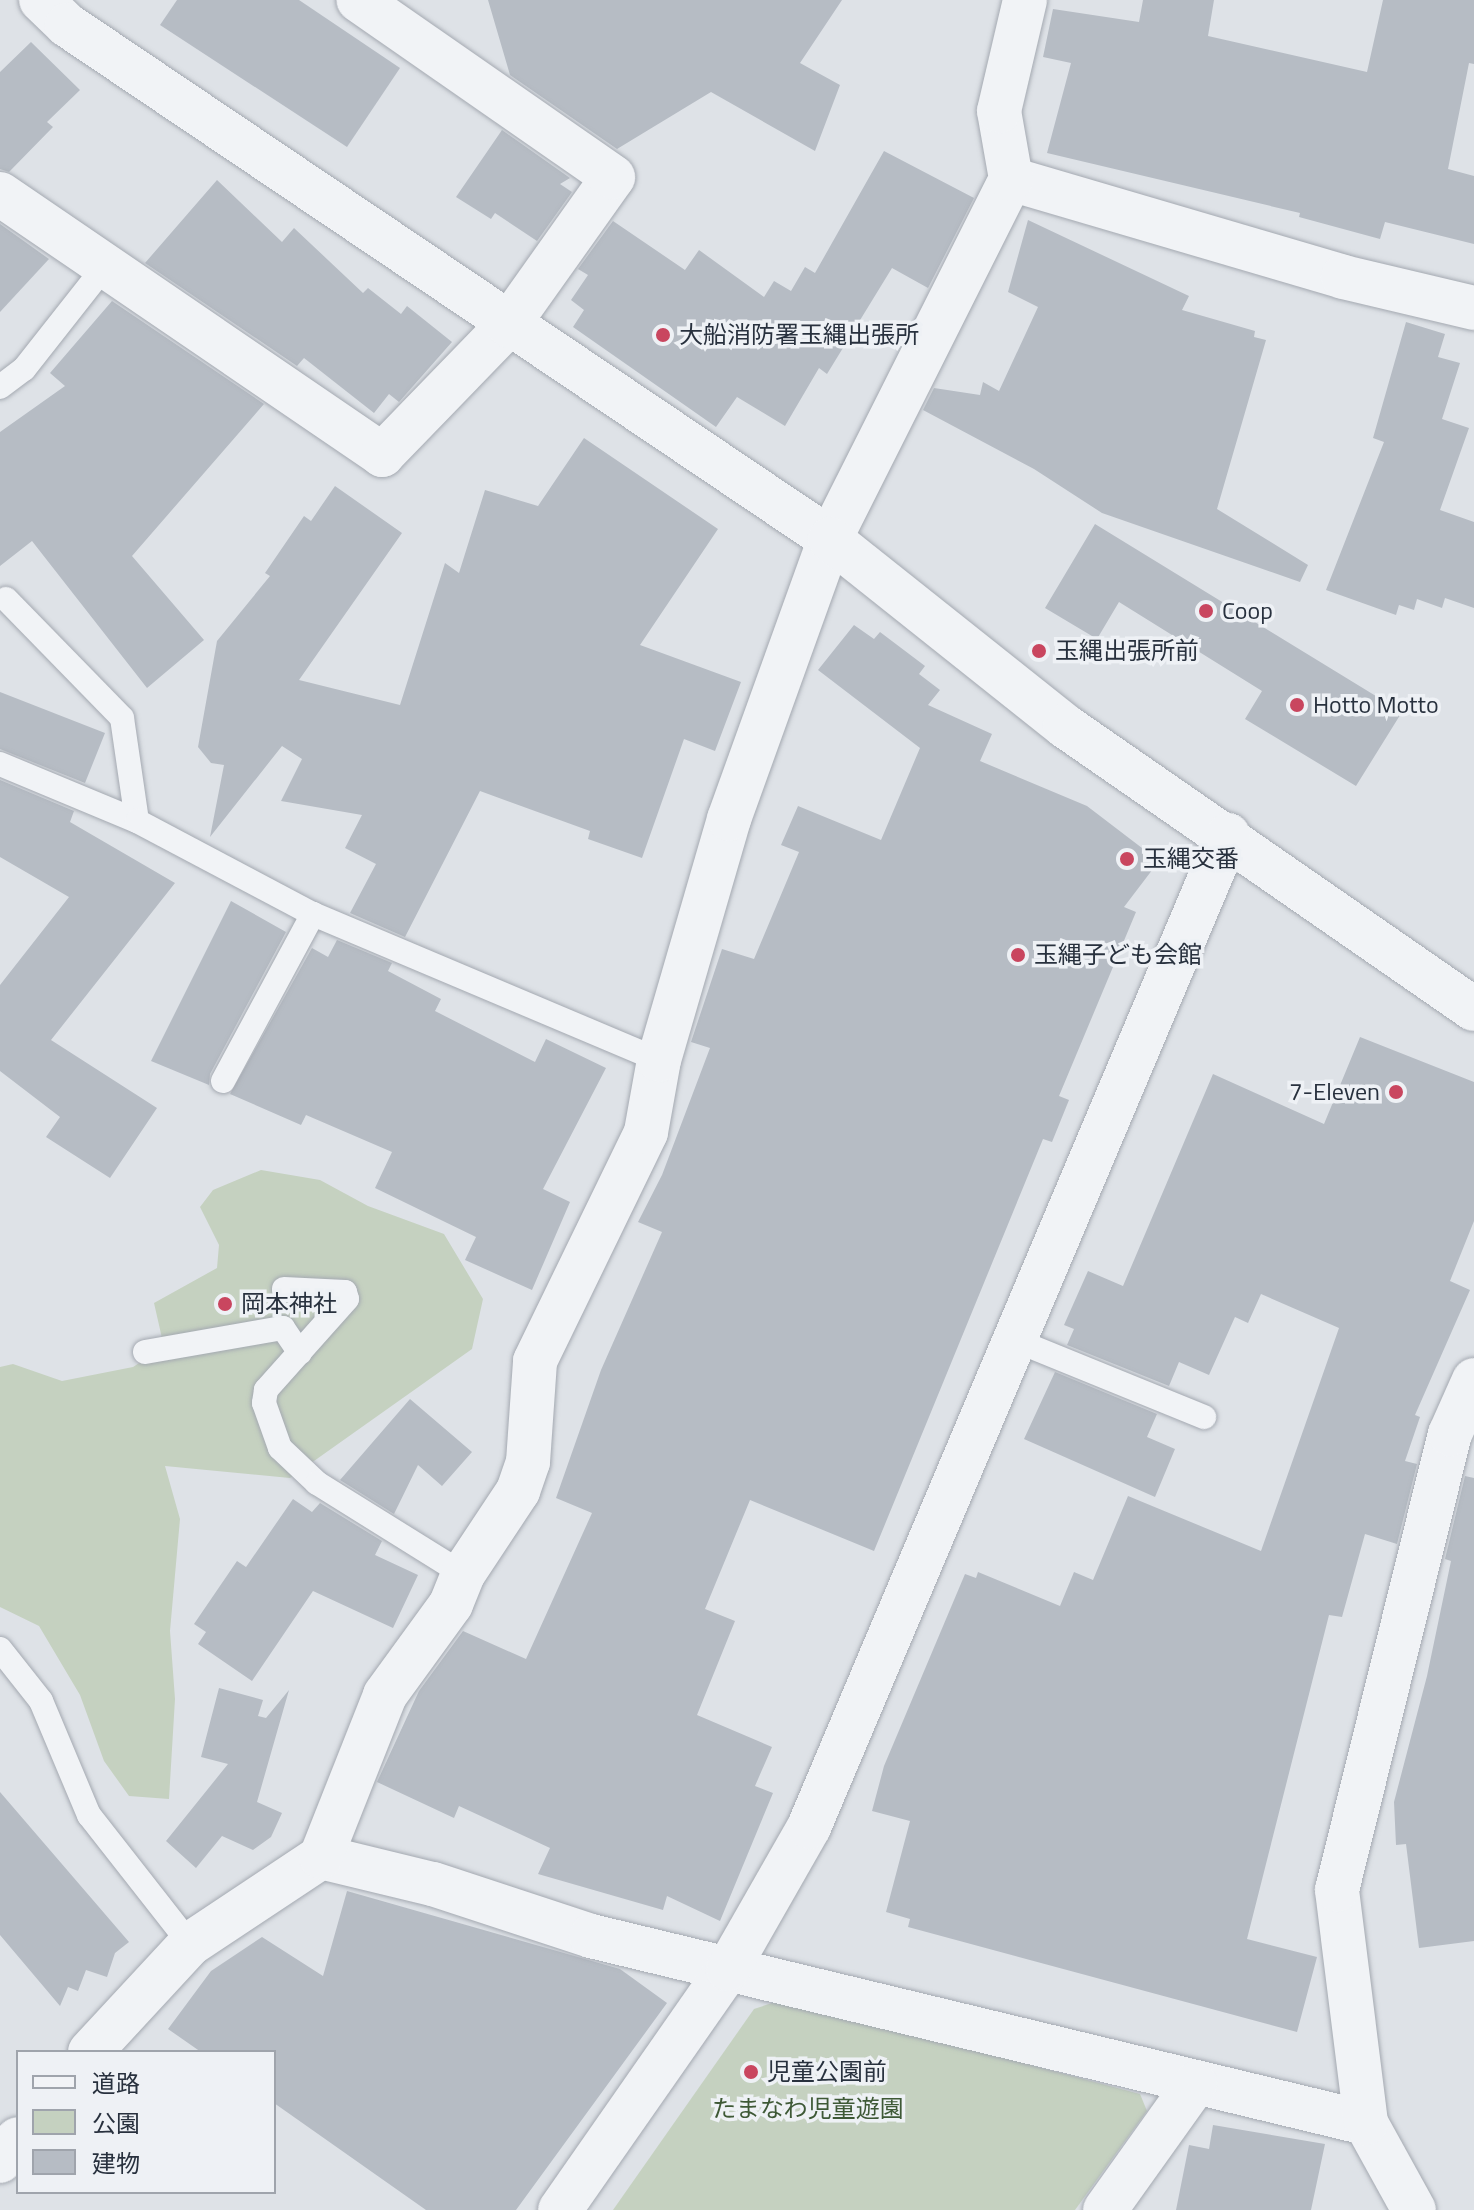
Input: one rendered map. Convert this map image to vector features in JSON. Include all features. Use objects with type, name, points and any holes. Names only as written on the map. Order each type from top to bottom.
[{"type":"street","points":[[41,0],[67,25],[508,325],[830,539],[1065,726],[1228,835],[1474,1009]]},
{"type":"street","points":[[0,194],[382,455],[508,325],[613,177],[358,0]]},
{"type":"street","points":[[92,2050],[190,1944],[321,1857],[385,1695],[451,1604],[463,1574],[518,1491],[528,1462],[535,1361],[646,1132],[659,1060],[729,819],[830,539],[1011,179],[999,111],[1025,0]]},
{"type":"street","points":[[1011,179],[1343,277],[1474,308]]},
{"type":"street","points":[[560,2210],[728,1969],[809,1827],[1017,1341],[1228,835]]},
{"type":"street","points":[[1414,2210],[1366,2123],[1337,1890],[1450,1434],[1474,1380]]},
{"type":"street","points":[[321,1857],[433,1884],[591,1936],[1366,2123]]},
{"type":"street","points":[[1105,2210],[1195,2084]]},
{"type":"street","points":[[0,2161],[16,2141]]},
{"type":"lane","points":[[0,387],[24,369],[105,266]]},
{"type":"lane","points":[[6,599],[122,718],[137,821]]},
{"type":"lane","points":[[0,764],[137,821],[313,914],[659,1060]]},
{"type":"lane","points":[[223,1081],[313,914]]},
{"type":"lane","points":[[284,1289],[345,1292],[347,1299],[266,1390],[264,1403],[280,1448],[317,1483],[463,1574]]},
{"type":"lane","points":[[145,1352],[283,1328],[300,1353]]},
{"type":"lane","points":[[1017,1341],[1204,1417]]},
{"type":"lane","points":[[0,1649],[41,1701],[89,1815],[190,1944]]},
{"type":"green space","points":[[261,1170],[320,1180],[368,1206],[444,1234],[483,1299],[472,1349],[290,1478],[165,1466],[180,1519],[170,1631],[175,1699],[169,1799],[129,1796],[104,1761],[80,1695],[39,1626],[0,1607],[0,1367],[13,1364],[62,1381],[133,1367],[164,1347],[154,1303],[217,1268],[219,1245],[200,1207],[213,1190]]},
{"type":"green space","name":"たまなわ児童遊園","points":[[784,1999],[1140,2094],[1147,2111],[1075,2210],[613,2210],[754,2009]]},
{"type":"building","points":[[177,0],[299,0],[400,68],[347,147],[160,25]]},
{"type":"building","points":[[488,0],[842,0],[800,63],[840,85],[815,151],[711,92],[617,149],[510,75]]},
{"type":"building","points":[[1143,0],[1214,0],[1208,36],[1367,72],[1383,0],[1474,0],[1474,64],[1469,63],[1448,169],[1474,176],[1474,244],[1385,222],[1380,239],[1299,217],[1300,213],[1047,153],[1071,63],[1043,57],[1053,9],[1139,22]]},
{"type":"building","points":[[31,42],[80,90],[47,122],[53,127],[9,172],[0,169],[0,72]]},
{"type":"building","points":[[502,130],[570,178],[560,184],[572,192],[537,241],[495,213],[491,219],[456,197]]},
{"type":"building","points":[[884,151],[974,198],[928,288],[892,268],[827,374],[819,368],[785,426],[737,397],[716,427],[573,327],[584,310],[571,300],[588,275],[578,269],[613,221],[685,270],[699,250],[764,297],[774,281],[791,291],[805,267],[815,273]]},
{"type":"building","points":[[217,180],[282,242],[294,228],[363,293],[368,288],[401,314],[407,306],[452,342],[399,402],[389,394],[374,413],[304,358],[297,366],[145,263]]},
{"type":"building","points":[[1028,220],[1189,296],[1182,310],[1255,331],[1254,337],[1266,340],[1217,509],[1308,565],[1300,582],[1102,513],[1034,469],[923,410],[934,388],[980,395],[983,382],[999,391],[1038,307],[1008,292]]},
{"type":"building","points":[[0,224],[49,259],[0,312]]},
{"type":"building","points":[[112,301],[264,404],[132,556],[204,640],[147,688],[32,541],[0,566],[0,432],[65,386],[50,373]]},
{"type":"building","points":[[1406,322],[1445,334],[1438,357],[1460,363],[1442,419],[1469,428],[1440,510],[1474,522],[1474,608],[1445,598],[1442,608],[1417,599],[1414,610],[1399,605],[1396,615],[1326,590],[1384,442],[1373,438]]},
{"type":"building","points":[[584,438],[718,529],[640,645],[741,682],[715,751],[684,739],[642,858],[588,839],[590,831],[480,791],[405,937],[350,913],[376,864],[345,848],[362,815],[281,801],[302,759],[282,746],[210,837],[224,765],[211,763],[198,747],[217,641],[270,576],[265,573],[304,516],[311,521],[335,486],[402,533],[299,680],[400,705],[445,563],[459,573],[485,490],[538,506]]},
{"type":"building","points":[[1095,524],[1402,712],[1356,786],[1245,719],[1262,691],[1119,602],[1097,639],[1045,608]]},
{"type":"building","points":[[854,625],[874,639],[880,632],[925,666],[919,674],[940,690],[928,705],[992,734],[980,761],[1087,806],[1159,861],[1124,907],[1136,912],[1059,1096],[1069,1100],[1052,1142],[1043,1139],[874,1551],[750,1500],[705,1609],[735,1621],[697,1715],[772,1747],[755,1786],[773,1793],[720,1921],[667,1896],[663,1910],[538,1874],[550,1848],[459,1806],[454,1818],[377,1782],[419,1691],[463,1631],[526,1659],[592,1513],[556,1498],[601,1370],[662,1232],[638,1222],[662,1175],[710,1048],[691,1042],[722,949],[754,959],[799,852],[781,845],[798,806],[881,840],[920,748],[818,670]]},
{"type":"building","points":[[0,692],[105,733],[85,783],[0,749]]},
{"type":"building","points":[[0,780],[74,811],[70,822],[175,883],[51,1040],[157,1108],[110,1178],[46,1137],[60,1117],[0,1071],[0,985],[69,897],[0,857]]},
{"type":"building","points":[[231,901],[286,932],[210,1074],[209,1085],[151,1061]]},
{"type":"building","points":[[337,940],[392,963],[388,971],[441,999],[435,1011],[535,1062],[546,1039],[606,1068],[543,1189],[570,1202],[532,1290],[465,1260],[476,1237],[375,1188],[392,1152],[306,1115],[301,1125],[230,1094],[312,948],[328,957]]},
{"type":"building","points":[[1360,1037],[1474,1082],[1474,1221],[1450,1281],[1470,1290],[1415,1415],[1420,1417],[1405,1461],[1417,1464],[1397,1544],[1365,1534],[1342,1617],[1329,1615],[1247,1939],[1317,1957],[1297,2032],[908,1927],[910,1919],[886,1912],[910,1821],[872,1811],[884,1766],[965,1574],[976,1578],[978,1572],[1060,1606],[1074,1572],[1093,1580],[1128,1496],[1261,1551],[1339,1328],[1261,1294],[1248,1323],[1235,1317],[1209,1375],[1179,1362],[1169,1386],[1067,1345],[1074,1329],[1064,1325],[1088,1271],[1123,1286],[1213,1074],[1324,1124]]},
{"type":"building","points":[[1055,1372],[1157,1414],[1147,1437],[1175,1449],[1155,1497],[1024,1439]]},
{"type":"building","points":[[410,1399],[472,1452],[442,1486],[418,1465],[394,1514],[340,1480]]},
{"type":"building","points":[[1465,1476],[1474,1478],[1474,1941],[1419,1948],[1406,1844],[1396,1845],[1394,1802],[1427,1676],[1451,1561],[1445,1559]]},
{"type":"building","points":[[293,1499],[312,1512],[320,1503],[382,1541],[375,1555],[418,1575],[393,1628],[313,1591],[252,1681],[198,1644],[206,1632],[194,1624],[237,1561],[246,1567]]},
{"type":"building","points":[[219,1688],[263,1700],[258,1716],[266,1718],[289,1690],[257,1802],[282,1813],[271,1837],[253,1850],[222,1836],[196,1868],[166,1841],[228,1764],[201,1757]]},
{"type":"building","points":[[0,1792],[129,1942],[115,1953],[107,1977],[86,1970],[78,1991],[68,1987],[60,2006],[0,1935]]},
{"type":"building","points":[[347,1891],[620,1969],[667,2003],[516,2210],[426,2210],[276,2104],[276,2050],[198,2050],[168,2029],[211,1971],[262,1937],[323,1976]]},
{"type":"building","points":[[1213,2125],[1325,2144],[1311,2210],[1176,2210],[1189,2145],[1209,2149]]},
{"type":"place","name":"大船消防署玉縄出張所","points":[[663,335]]},
{"type":"place","name":"Coop","points":[[1206,611]]},
{"type":"place","name":"玉縄出張所前","points":[[1039,651]]},
{"type":"place","name":"Hotto Motto","points":[[1297,705]]},
{"type":"place","name":"玉縄交番","points":[[1127,859]]},
{"type":"place","name":"玉縄子ども会館","points":[[1018,955]]},
{"type":"place","name":"7-Eleven","points":[[1396,1092]]},
{"type":"place","name":"岡本神社","points":[[225,1304]]},
{"type":"place","name":"児童公園前","points":[[751,2072]]}]
